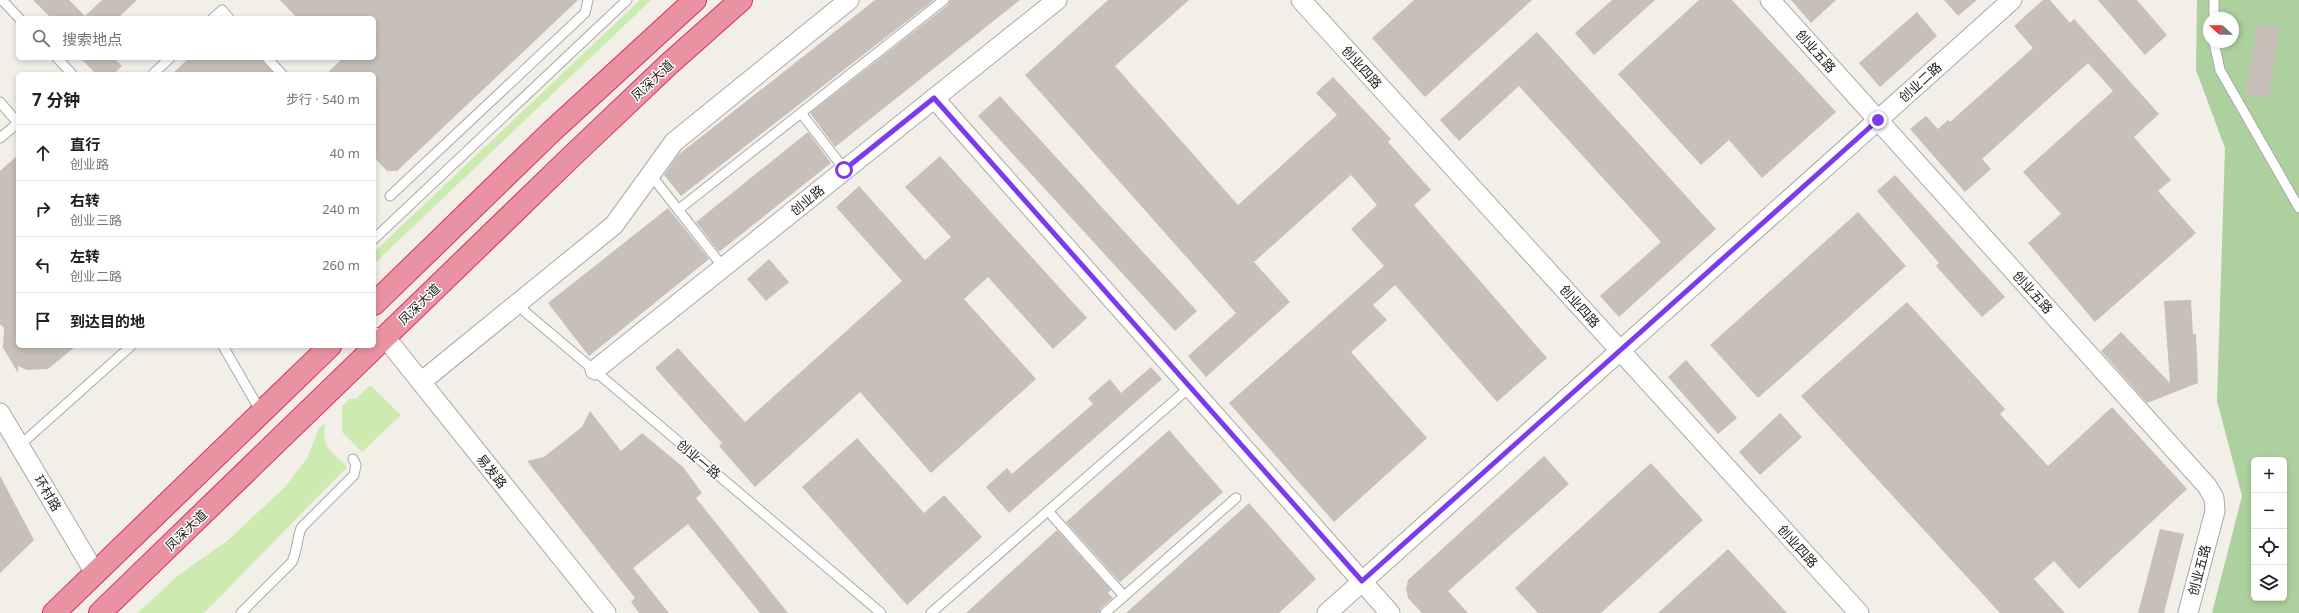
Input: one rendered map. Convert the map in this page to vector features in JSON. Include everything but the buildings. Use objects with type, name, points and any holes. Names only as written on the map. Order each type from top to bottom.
[{"type":"highway","points":[[376,302],[551,132],[695,0]]},
{"type":"highway","name":"凤深大道","points":[[379,338],[657,75],[741,0]]},
{"type":"highway","points":[[54,613],[328,348]]},
{"type":"highway","name":"凤深大道","points":[[105,611],[369,348]]},
{"type":"street","points":[[421,382],[614,225],[674,142],[849,0]]},
{"type":"street","name":"创业路","points":[[595,370],[1057,0]]},
{"type":"street","name":"创业四路","points":[[1301,0],[1858,613]]},
{"type":"street","name":"创业五路","points":[[1770,0],[2207,486],[2214,498],[2215,511],[2188,613]]},
{"type":"street","name":"创业二路","points":[[1327,613],[2012,0]]},
{"type":"street","points":[[934,98],[1390,613]]},
{"type":"street","name":"易发路","points":[[379,338],[421,382],[606,613]]},
{"type":"street","name":"环村路","points":[[2,419],[95,573]]},
{"type":"lane","points":[[2,0],[17,16]]},
{"type":"lane","points":[[390,196],[585,12],[588,0]]},
{"type":"lane","points":[[376,238],[628,0]]},
{"type":"lane","points":[[678,210],[944,0]]},
{"type":"lane","points":[[2214,0],[2214,12]]},
{"type":"lane","points":[[215,16],[222,10],[227,16]]},
{"type":"lane","points":[[2215,48],[2220,70],[2299,208]]},
{"type":"lane","points":[[59,60],[70,72]]},
{"type":"lane","points":[[155,72],[168,60]]},
{"type":"lane","points":[[269,60],[280,72]]},
{"type":"lane","points":[[0,102],[16,121]]},
{"type":"lane","points":[[801,113],[844,170]]},
{"type":"lane","points":[[0,138],[16,125]]},
{"type":"lane","points":[[651,175],[723,267]]},
{"type":"lane","name":"创业一路","points":[[517,305],[881,613]]},
{"type":"lane","points":[[19,446],[129,348]]},
{"type":"lane","points":[[224,348],[261,412]]},
{"type":"lane","points":[[931,613],[1190,387]]},
{"type":"lane","points":[[241,613],[292,562],[296,553],[301,528],[354,475],[356,465],[353,459]]},
{"type":"lane","points":[[1105,613],[1236,498]]},
{"type":"lane","points":[[1048,511],[1124,596]]},
{"type":"green space","points":[[640,0],[651,0],[376,262],[376,250]]},
{"type":"green space","points":[[2197,0],[2299,0],[2299,613],[2212,613],[2242,496],[2217,401],[2225,148],[2196,70]]},
{"type":"green space","points":[[370,385],[401,415],[362,452],[342,432],[342,407],[349,399],[357,398]]},
{"type":"green space","points":[[325,423],[324,438],[328,448],[347,467],[204,613],[138,613],[176,577],[227,541],[285,487],[307,458],[319,428]]},
{"type":"route","points":[[844,170],[934,98],[1362,581],[1878,120]]}]
